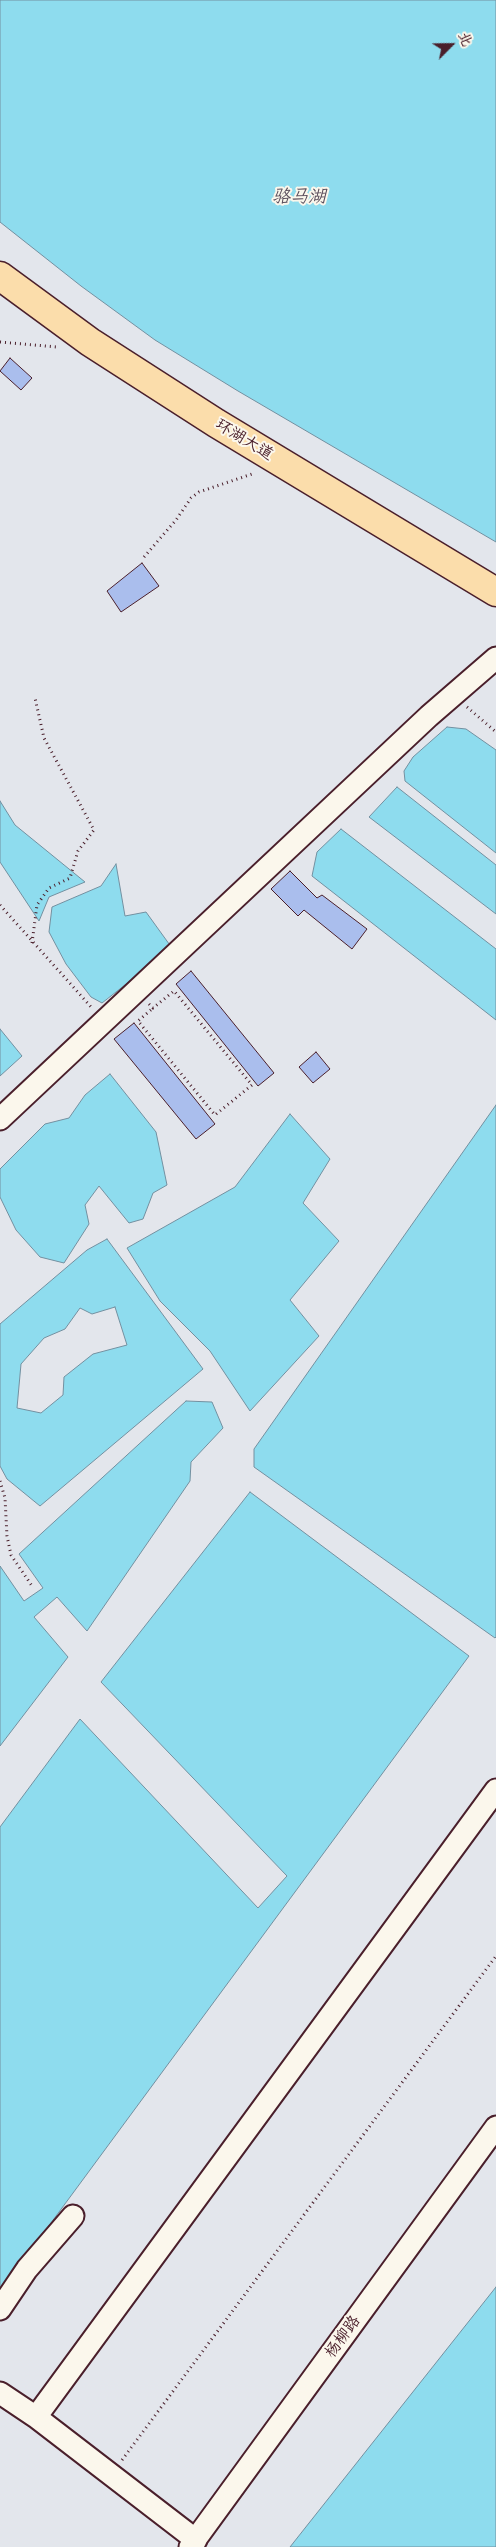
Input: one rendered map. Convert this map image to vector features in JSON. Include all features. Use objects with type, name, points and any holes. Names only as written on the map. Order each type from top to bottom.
[{"type":"main road","name":"环湖大道","points":[[0,276],[90,342],[285,465],[496,592]]},
{"type":"street","points":[[0,1119],[453,695],[496,658]]},
{"type":"street","points":[[36,2417],[496,1790]]},
{"type":"street","name":"杨柳路","points":[[193,2544],[496,2127]]},
{"type":"street","points":[[0,2309],[27,2269],[74,2216]]},
{"type":"street","points":[[0,2393],[36,2417],[111,2474],[193,2544]]},
{"type":"path","points":[[0,342],[63,347]]},
{"type":"path","points":[[144,557],[176,520],[191,498],[199,492],[216,485],[285,465]]},
{"type":"path","points":[[453,695],[496,732]]},
{"type":"path","points":[[32,944],[37,905],[49,888],[70,878],[78,851],[94,830],[44,738],[35,698]]},
{"type":"path","points":[[0,905],[32,944],[104,1022]]},
{"type":"path","points":[[138,990],[153,1008]]},
{"type":"path","points":[[174,991],[252,1086],[215,1116],[138,1021],[153,1008],[174,991]]},
{"type":"path","points":[[0,1481],[5,1498],[11,1555],[32,1586]]},
{"type":"path","points":[[0,1522],[6,1518]]},
{"type":"path","points":[[111,2474],[496,1956]]},
{"type":"water","name":"骆马湖","points":[[0,0],[496,0],[496,542],[238,391],[155,340],[81,286],[0,222]]},
{"type":"water","points":[[447,727],[466,729],[496,750],[496,853],[405,781],[404,771],[413,757]]},
{"type":"water","points":[[397,787],[496,865],[496,914],[369,817]]},
{"type":"water","points":[[0,801],[15,825],[85,882],[49,897],[39,921],[0,862]]},
{"type":"water","points":[[341,829],[496,949],[496,1020],[312,876],[317,852]]},
{"type":"water","points":[[116,864],[125,916],[146,912],[172,948],[102,1003],[91,997],[66,964],[49,932],[52,907],[101,886]]},
{"type":"water","points":[[0,1029],[22,1056],[0,1076]]},
{"type":"water","points":[[110,1074],[156,1132],[167,1185],[153,1193],[143,1219],[129,1223],[99,1186],[85,1205],[89,1224],[64,1263],[40,1257],[16,1230],[0,1197],[0,1169],[45,1124],[69,1118],[85,1095]]},
{"type":"water","points":[[496,1105],[495,1638],[254,1467],[254,1449]]},
{"type":"water","points":[[290,1114],[330,1159],[303,1203],[339,1241],[290,1300],[319,1336],[250,1411],[210,1351],[160,1301],[127,1248],[235,1187]]},
{"type":"water","points":[[107,1239],[203,1369],[40,1506],[7,1479],[0,1466],[0,1324],[87,1250]],"holes":[[[115,1307],[127,1345],[93,1354],[64,1377],[63,1395],[41,1413],[17,1408],[21,1364],[44,1338],[65,1329],[80,1308],[92,1314]]]},
{"type":"water","points":[[186,1401],[212,1402],[223,1428],[191,1462],[190,1481],[87,1631],[57,1597],[34,1617],[68,1657],[0,1746],[0,1566],[24,1601],[43,1588],[19,1554]]},
{"type":"water","points":[[250,1492],[469,1656],[0,2292],[0,1827],[80,1719],[258,1908],[287,1876],[101,1682]]},
{"type":"water","points":[[496,2287],[496,2547],[290,2547]]},
{"type":"building","points":[[10,358],[32,378],[21,390],[0,371]]},
{"type":"building","points":[[142,563],[159,586],[121,612],[107,591]]},
{"type":"building","points":[[290,871],[317,898],[322,895],[367,929],[352,949],[304,910],[298,916],[271,889]]},
{"type":"building","points":[[191,971],[274,1073],[258,1086],[176,984]]},
{"type":"building","points":[[134,1023],[215,1124],[196,1139],[114,1039]]},
{"type":"building","points":[[316,1052],[330,1069],[313,1083],[299,1067]]}]
